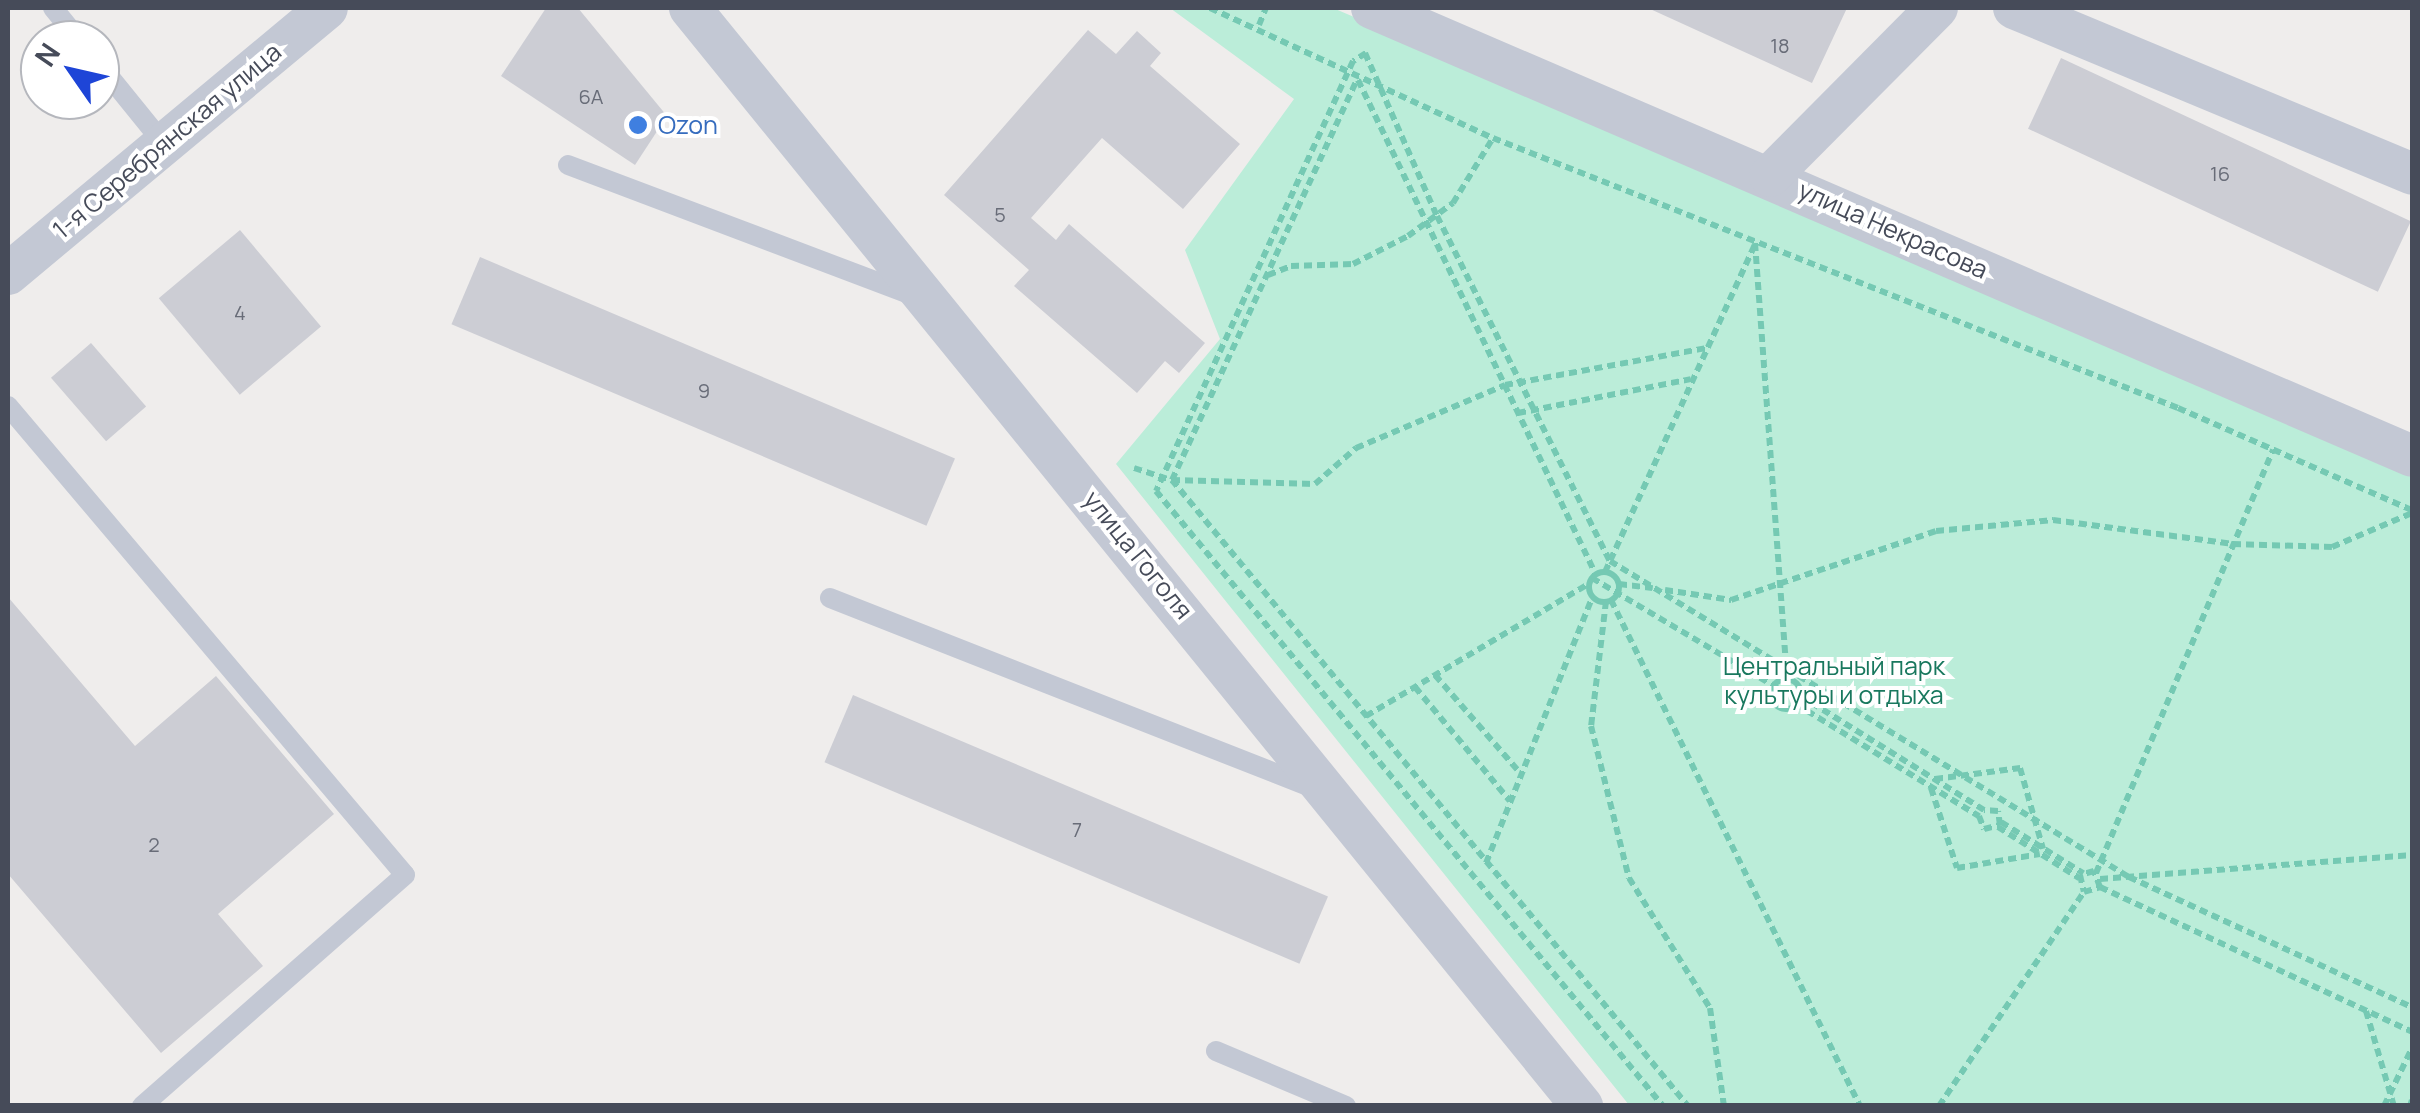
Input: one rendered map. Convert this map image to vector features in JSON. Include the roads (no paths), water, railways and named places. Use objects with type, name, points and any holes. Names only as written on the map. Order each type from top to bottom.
[{"type":"street","name":"1-я Серебрянская улица","points":[[8,274],[327,8]]},
{"type":"street","name":"улица Гоголя","points":[[690,8],[938,304],[1582,1106]]},
{"type":"street","name":"улица Некрасова","points":[[1372,8],[1770,176],[2412,456]]},
{"type":"street","points":[[1770,176],[1937,8]]},
{"type":"street","points":[[2014,8],[2412,174]]},
{"type":"lane","points":[[120,90],[164,144]]},
{"type":"lane","points":[[568,165],[938,304]]},
{"type":"lane","points":[[8,406],[406,875],[142,1106]]},
{"type":"lane","points":[[830,598],[1329,794]]},
{"type":"lane","points":[[1216,1051],[1346,1106]]},
{"type":"place","name":"Ozon","points":[[638,125]]},
{"type":"park label","name":"Центральный парк культуры и отдыха","points":[[1834,682]]}]
